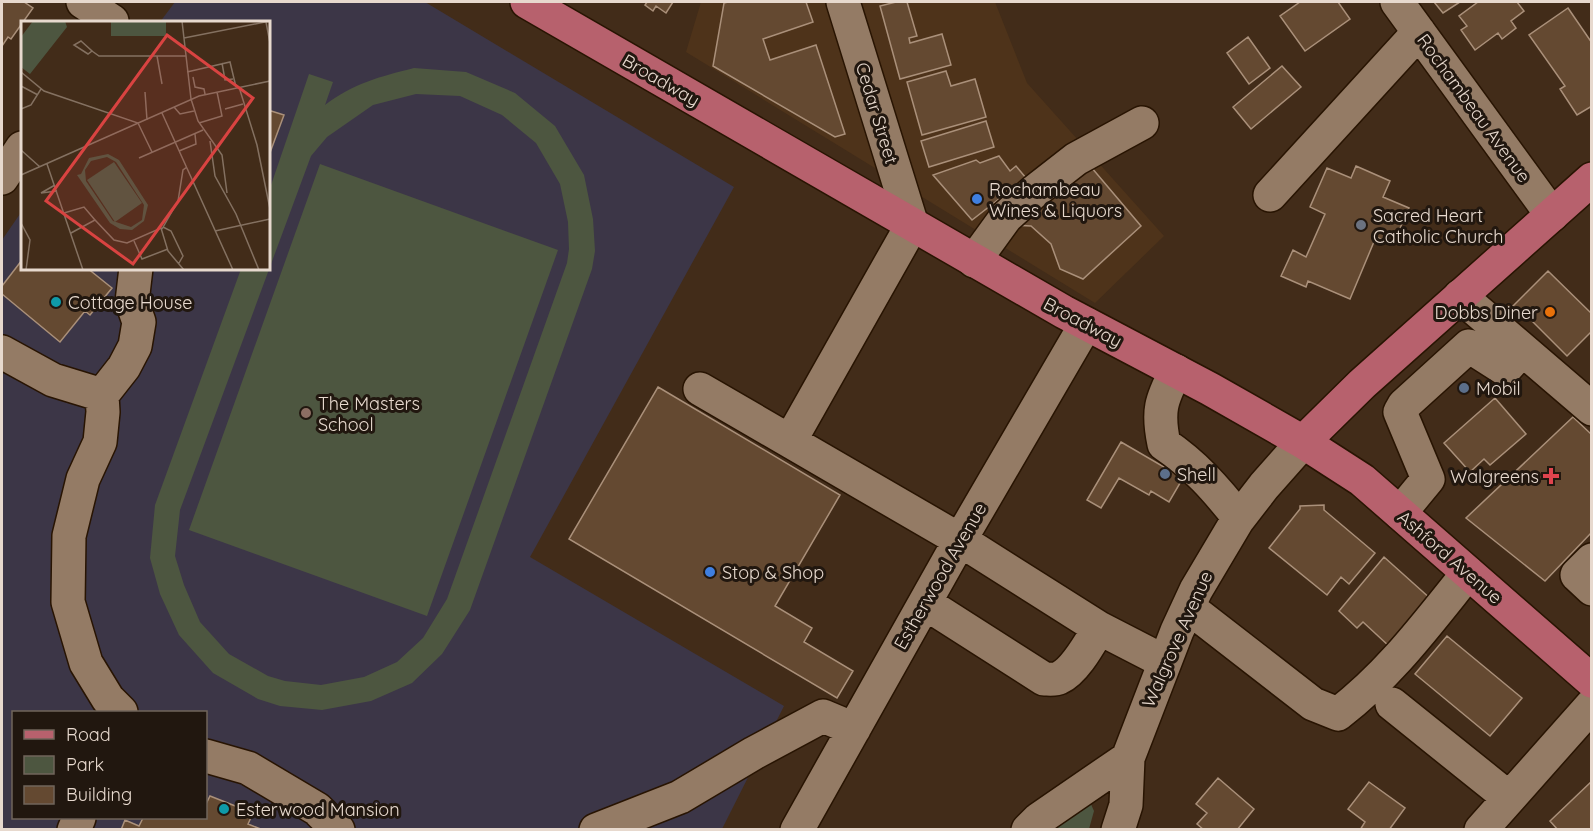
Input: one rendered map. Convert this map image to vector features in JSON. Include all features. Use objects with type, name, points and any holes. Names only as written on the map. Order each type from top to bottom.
[{"type":"main road","name":"Broadway","points":[[527,2],[974,261],[1303,442]]},
{"type":"main road","points":[[1303,442],[1362,384],[1592,179]]},
{"type":"main road","name":"Ashford Avenue","points":[[1303,442],[1362,480],[1468,573],[1588,670]]},
{"type":"street","points":[[83,2],[116,15]]},
{"type":"street","name":"Cedar Street","points":[[843,2],[912,225]]},
{"type":"street","name":"Rochambeau Avenue","points":[[1397,2],[1552,215]]},
{"type":"street","points":[[1270,195],[1419,32]]},
{"type":"street","points":[[974,261],[1006,217],[1035,191],[1076,159],[1142,123]]},
{"type":"street","points":[[790,441],[912,225]]},
{"type":"street","points":[[120,711],[108,699],[86,663],[68,602],[69,536],[83,479],[100,442],[104,412],[102,395],[124,367],[135,346],[139,322],[132,302],[136,270]]},
{"type":"street","points":[[1460,296],[1592,409]]},
{"type":"street","name":"Estherwood Avenue","points":[[797,830],[960,540],[1086,324]]},
{"type":"street","points":[[1424,328],[1455,359]]},
{"type":"street","points":[[1400,513],[1428,479],[1400,412],[1404,405],[1469,346],[1505,369],[1522,350]]},
{"type":"street","points":[[2,352],[52,380],[102,395]]},
{"type":"street","points":[[1176,371],[1162,398],[1160,426],[1164,444],[1187,459],[1213,486],[1239,519]]},
{"type":"street","points":[[700,389],[960,540],[1099,628],[1165,662]]},
{"type":"street","name":"Walgrove Avenue","points":[[1118,830],[1126,805],[1128,758],[1188,607],[1206,571],[1239,519],[1264,486],[1303,442]]},
{"type":"street","points":[[1592,560],[1578,575],[1592,589]]},
{"type":"street","points":[[1188,607],[1313,704],[1338,714],[1364,694],[1393,666],[1468,573]]},
{"type":"street","points":[[925,603],[1044,679],[1058,679],[1070,669],[1083,654],[1099,628]]},
{"type":"street","points":[[1392,704],[1509,798]]},
{"type":"street","points":[[1481,830],[1592,705]]},
{"type":"street","points":[[596,830],[680,797],[754,753],[823,716],[854,729]]},
{"type":"street","points":[[207,756],[248,768],[316,809],[339,830]]},
{"type":"street","points":[[1028,830],[1040,819],[1128,758]]},
{"type":"shaded area","name":"The Masters School","points":[[175,2],[425,2],[734,187],[530,557],[784,706],[722,829],[2,830],[2,240],[21,212],[21,270],[270,270],[270,21],[161,21]]},
{"type":"shaded area","points":[[701,2],[995,2],[1027,83],[1164,236],[1095,303],[686,52]]},
{"type":"green space","points":[[414,68],[466,72],[515,93],[555,126],[584,175],[593,219],[595,251],[592,269],[470,610],[442,654],[412,683],[371,701],[322,710],[280,706],[258,699],[213,673],[179,635],[160,594],[150,558],[155,505],[241,270],[269,270],[180,510],[175,556],[184,585],[200,622],[229,654],[268,676],[285,681],[321,685],[364,677],[397,662],[423,638],[447,599],[567,263],[568,222],[560,184],[536,143],[502,115],[460,96],[416,94],[373,105],[327,137],[311,156],[270,267],[270,188],[309,74],[333,82],[325,105],[346,91],[378,78]]},
{"type":"green space","points":[[320,164],[558,250],[427,616],[189,530]]},
{"type":"green space","points":[[1090,802],[1094,811],[1089,829],[1047,830]]},
{"type":"building","points":[[2,2],[24,2],[33,8],[24,21],[21,21],[21,25],[11,39],[8,37],[2,46]]},
{"type":"building","points":[[647,2],[673,2],[666,13],[656,6],[653,11],[645,5]]},
{"type":"building","points":[[806,2],[813,22],[763,39],[770,60],[816,45],[845,134],[835,137],[713,66],[724,3]]},
{"type":"building","points":[[907,2],[917,36],[909,38],[910,43],[942,34],[951,65],[900,79],[880,6]]},
{"type":"building","points":[[1300,2],[1338,2],[1350,19],[1305,51],[1280,16]]},
{"type":"building","points":[[1434,2],[1460,2],[1443,13]]},
{"type":"building","points":[[1478,2],[1517,2],[1524,11],[1511,21],[1516,28],[1502,39],[1498,33],[1475,50],[1461,30],[1467,26],[1459,16]]},
{"type":"building","points":[[1568,8],[1592,43],[1592,106],[1577,115],[1560,89],[1565,86],[1529,35]]},
{"type":"building","points":[[1248,37],[1270,68],[1249,84],[1227,53]]},
{"type":"building","points":[[1282,66],[1301,87],[1251,129],[1233,107]]},
{"type":"building","points":[[946,71],[951,86],[975,79],[986,117],[922,135],[907,82]]},
{"type":"building","points":[[270,111],[284,115],[270,153]]},
{"type":"building","points":[[986,121],[994,147],[929,167],[921,141]]},
{"type":"building","name":"Rochambeau Wines & Liquors","points":[[999,156],[1010,171],[1016,166],[1026,178],[972,220],[933,175],[976,160],[980,163]]},
{"type":"building","points":[[1086,161],[1141,226],[1083,279],[1060,269],[1051,244],[1031,226],[1011,225]]},
{"type":"building","name":"Sacred Heart Catholic Church","points":[[1356,166],[1390,181],[1383,197],[1409,208],[1393,244],[1376,237],[1350,299],[1308,281],[1306,287],[1281,276],[1293,250],[1306,257],[1325,214],[1310,207],[1327,168],[1351,178]]},
{"type":"building","name":"Cottage House","points":[[21,261],[21,270],[90,270],[112,288],[90,315],[85,311],[60,342],[2,294],[2,286]]},
{"type":"building","name":"Dobbs Diner","points":[[1548,271],[1592,314],[1592,331],[1567,356],[1524,313],[1518,319],[1509,310]]},
{"type":"building","name":"Stop & Shop","points":[[658,387],[840,495],[775,606],[812,628],[804,642],[853,671],[837,698],[569,539]]},
{"type":"building","points":[[1495,398],[1526,434],[1490,465],[1484,459],[1470,472],[1444,443]]},
{"type":"building","name":"Walgreens","points":[[1573,417],[1592,435],[1592,532],[1545,581],[1466,518]]},
{"type":"building","points":[[1121,442],[1183,478],[1169,502],[1151,491],[1149,495],[1119,478],[1101,508],[1087,500]]},
{"type":"building","points":[[1324,505],[1324,510],[1375,553],[1349,584],[1341,577],[1327,595],[1269,548],[1300,506]]},
{"type":"building","points":[[1384,557],[1432,600],[1390,647],[1363,622],[1357,628],[1339,611]]},
{"type":"building","points":[[1447,636],[1522,698],[1490,736],[1415,674]]},
{"type":"building","points":[[1218,778],[1254,809],[1237,830],[1204,830],[1197,824],[1207,813],[1196,804]]},
{"type":"building","points":[[1592,781],[1592,830],[1558,830],[1550,821]]},
{"type":"building","points":[[1369,782],[1405,808],[1389,830],[1360,830],[1365,822],[1348,809]]},
{"type":"building","name":"Esterwood Mansion","points":[[210,796],[253,813],[248,824],[263,830],[121,830],[125,820],[139,826],[142,819],[207,819],[207,802]]},
{"type":"place","name":"Rochambeau Wines & Liquors","points":[[977,199]]},
{"type":"place","name":"Sacred Heart Catholic Church","points":[[1361,225]]},
{"type":"place","name":"Cottage House","points":[[56,302]]},
{"type":"place","name":"Dobbs Diner","points":[[1550,312]]},
{"type":"place","name":"Mobil","points":[[1464,388]]},
{"type":"place","name":"The Masters School","points":[[306,413]]},
{"type":"place","name":"Shell","points":[[1165,474]]},
{"type":"place","name":"Walgreens","points":[[1551,476]]},
{"type":"place","name":"Stop & Shop","points":[[710,572]]},
{"type":"place","name":"Esterwood Mansion","points":[[224,809]]}]
